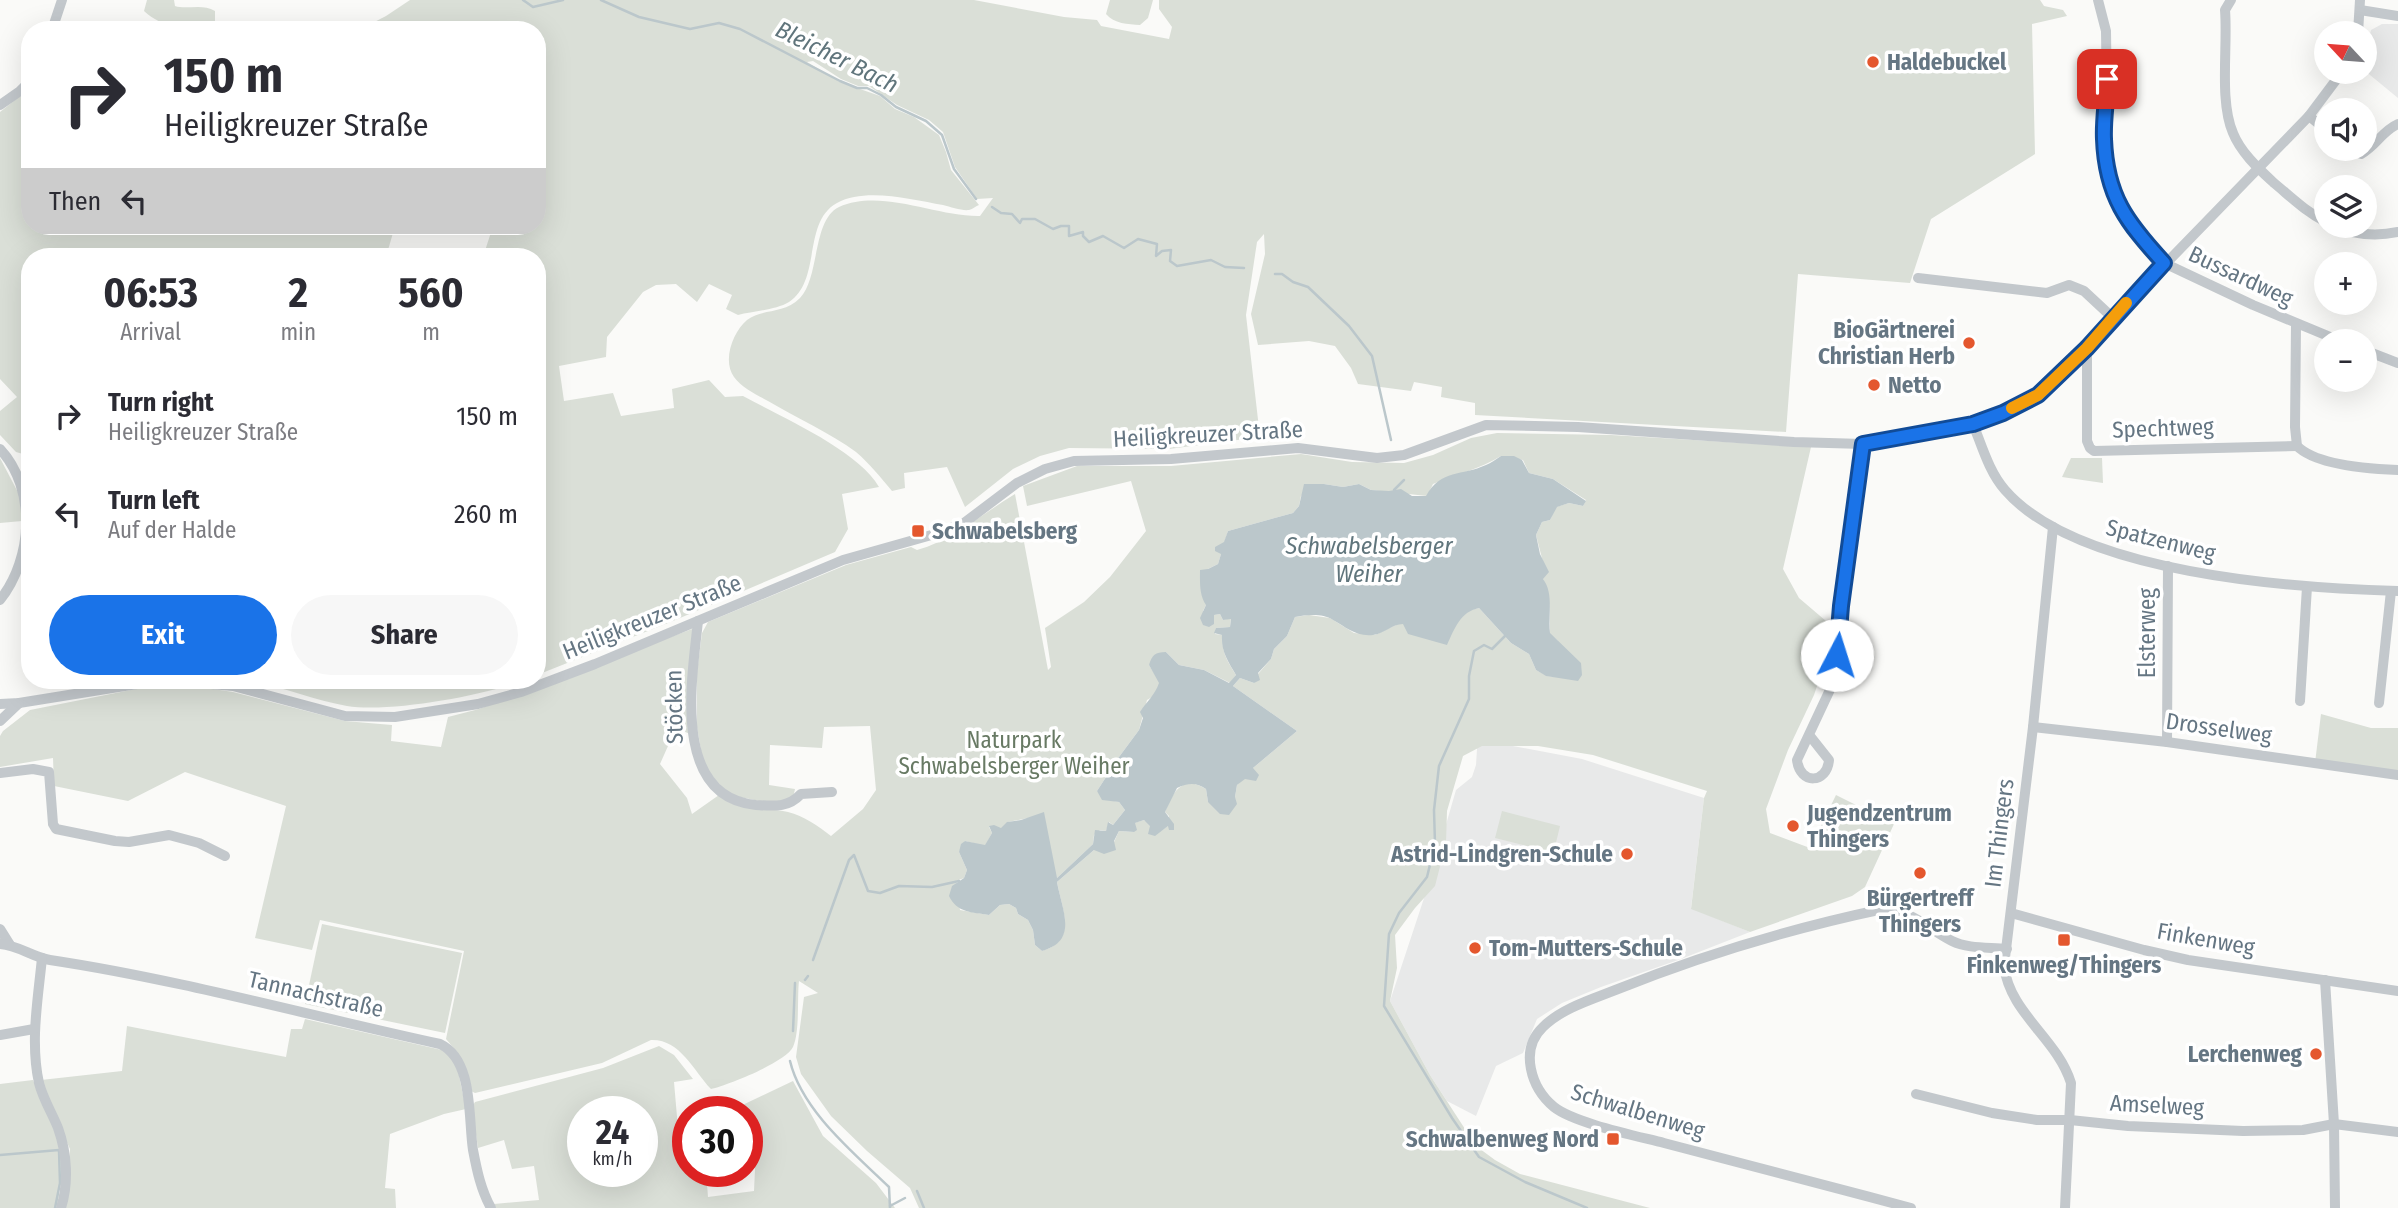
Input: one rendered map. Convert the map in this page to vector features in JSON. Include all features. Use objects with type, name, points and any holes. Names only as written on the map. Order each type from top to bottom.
[{"type":"street","points":[[55,21],[62,0]]},
{"type":"street","points":[[2098,0],[2106,31],[2106,168],[2124,215],[2135,232],[2164,263]]},
{"type":"street","points":[[2225,3],[2225,85],[2233,134],[2258,168],[2298,204],[2314,214]]},
{"type":"street","points":[[2360,5],[2398,16]]},
{"type":"street","name":"Heiligkreuzer Straße","points":[[546,682],[843,560],[964,523],[1017,483],[1045,469],[1074,461],[1171,460],[1298,448],[1377,458],[1404,455],[1486,425],[1604,428],[1863,444],[1973,424],[2003,413],[2038,395],[2087,348],[2164,263],[2309,116],[2333,84]]},
{"type":"street","points":[[0,105],[21,91]]},
{"type":"street","points":[[2309,116],[2314,120]]},
{"type":"street","points":[[2377,138],[2385,130],[2398,124]]},
{"type":"street","points":[[2377,236],[2398,232]]},
{"type":"street","name":"Bussardweg","points":[[2164,263],[2314,331]]},
{"type":"street","points":[[1918,278],[2047,293],[2060,286],[2069,285],[2084,291],[2113,318]]},
{"type":"street","points":[[2296,324],[2295,427],[2298,446],[2315,458],[2371,469],[2398,470]]},
{"type":"street","name":"Spechtweg","points":[[2087,348],[2087,441],[2094,451],[2298,446]]},
{"type":"street","points":[[2377,355],[2398,363]]},
{"type":"street","name":"Spatzenweg","points":[[1973,424],[1990,467],[2004,490],[2035,517],[2088,544],[2168,566],[2225,577],[2307,587],[2394,591]]},
{"type":"street","points":[[1810,736],[1835,679],[1841,606],[1863,444]]},
{"type":"street","points":[[0,449],[21,484]]},
{"type":"street","name":"Im Thingers","points":[[2053,527],[2033,727],[2004,966],[2011,993],[2023,1013],[2057,1053],[2071,1083],[2065,1208]]},
{"type":"street","points":[[0,600],[18,568],[21,549]]},
{"type":"street","name":"Elsterweg","points":[[2167,742],[2168,566]]},
{"type":"street","points":[[2300,701],[2307,587]]},
{"type":"street","points":[[2379,703],[2394,591]]},
{"type":"street","name":"Stöcken","points":[[698,621],[693,673],[693,726],[696,755],[709,779],[729,797],[750,804],[782,806],[794,802],[801,794],[832,792]]},
{"type":"street","points":[[75,689],[75,695]]},
{"type":"street","name":"Heiligkreuzer Straße","points":[[0,704],[109,689]]},
{"type":"street","name":"Heiligkreuzer Straße","points":[[238,689],[345,716],[395,717],[478,704],[528,689]]},
{"type":"street","points":[[0,721],[19,703]]},
{"type":"street","name":"Drosselweg","points":[[2033,727],[2167,742],[2398,775]]},
{"type":"street","points":[[0,773],[33,768],[49,772],[53,824],[56,829],[129,842],[169,835],[200,843],[225,856]]},
{"type":"street","name":"Schwalbenweg","points":[[1911,1208],[1615,1130],[1566,1114],[1553,1106],[1534,1082],[1529,1066],[1533,1045],[1543,1026],[1558,1016],[1583,1003],[1671,968],[1737,947],[1879,910],[1896,909],[1907,913],[1953,942],[1967,946],[2007,949]]},
{"type":"street","name":"Finkenweg","points":[[2011,913],[2154,952],[2398,991]]},
{"type":"street","name":"Tannachstraße","points":[[0,929],[5,944],[42,958],[161,980],[440,1044],[458,1059],[464,1076],[476,1164],[482,1191],[491,1208]]},
{"type":"street","points":[[42,958],[34,1029],[38,1081],[58,1128],[65,1156],[66,1182],[61,1208]]},
{"type":"street","points":[[2325,980],[2334,1124],[2335,1208],[2343,1208]]},
{"type":"street","points":[[0,1035],[34,1029]]},
{"type":"street","name":"Amselweg","points":[[1916,1094],[1992,1113],[2037,1120],[2243,1131],[2303,1130],[2334,1124],[2398,1132]]},
{"type":"shaded area","points":[[2398,24],[2398,98],[2377,81],[2377,27]]},
{"type":"shaded area","points":[[1471,738],[1582,759],[1704,798],[1691,908],[1750,932],[1601,987],[1562,1003],[1537,1019],[1523,1053],[1496,1066],[1476,1116],[1447,1101],[1390,1001],[1456,790],[1472,777],[1476,765],[1477,749]]},
{"type":"green space","points":[[147,0],[174,0],[175,6],[200,7],[215,11],[215,21],[159,21],[144,11]]},
{"type":"green space","points":[[410,0],[974,0],[1064,17],[1097,20],[1101,26],[1169,39],[1172,27],[1159,9],[1159,0],[2040,0],[2044,6],[2063,10],[2067,16],[2032,24],[2035,154],[1931,219],[1910,283],[1798,274],[1786,432],[1475,415],[1475,403],[1441,397],[1442,387],[1414,382],[1411,391],[1358,384],[1351,368],[1335,346],[1309,341],[1258,345],[1251,314],[1265,254],[1264,234],[1257,242],[1246,315],[1260,437],[1169,449],[1069,448],[1040,456],[1013,469],[965,507],[947,467],[904,473],[905,488],[892,491],[856,452],[750,391],[737,381],[731,370],[729,355],[742,325],[753,316],[787,307],[800,298],[806,289],[824,224],[830,214],[839,207],[856,202],[891,202],[980,216],[993,198],[977,199],[955,167],[943,132],[929,120],[897,105],[869,86],[858,86],[841,79],[813,61],[807,62],[840,82],[880,96],[895,109],[914,117],[939,135],[951,170],[979,205],[963,210],[875,195],[849,198],[837,203],[826,212],[819,223],[805,280],[799,292],[789,302],[771,309],[738,315],[726,309],[732,295],[709,284],[697,302],[676,284],[656,285],[643,292],[607,337],[606,357],[559,366],[564,401],[613,393],[621,416],[674,408],[672,389],[709,380],[725,397],[743,396],[837,447],[869,473],[879,487],[842,494],[848,529],[835,552],[546,671],[546,248],[486,248],[490,235],[546,235],[546,21],[376,21]]},
{"type":"green space","points":[[1110,0],[1153,0],[1148,18],[1140,25],[1122,23],[1109,17],[1106,14]]},
{"type":"green space","points":[[21,97],[21,235],[392,235],[389,248],[21,248],[21,453],[16,452],[0,435],[0,411],[17,397],[0,379],[0,112]]},
{"type":"green space","name":"Naturpark Schwabelsberger Weiher","points":[[1497,433],[1611,435],[1811,447],[1783,569],[1799,598],[1826,621],[1823,668],[1766,809],[1770,833],[1810,848],[1836,795],[1894,824],[1865,887],[1852,896],[1750,932],[1691,909],[1707,791],[1593,755],[1538,746],[1482,746],[1463,756],[1447,811],[1446,843],[1435,886],[1395,935],[1397,968],[1390,1001],[1430,1075],[1476,1146],[1520,1174],[1650,1208],[919,1208],[910,1188],[831,1116],[801,1074],[796,1057],[804,997],[818,993],[799,981],[793,1047],[768,1066],[719,1087],[711,1089],[678,1050],[661,1041],[651,1040],[602,1063],[475,1093],[471,1091],[463,1063],[446,1039],[464,951],[320,920],[312,950],[255,938],[286,806],[185,772],[128,801],[54,786],[53,758],[0,767],[0,736],[30,710],[136,689],[214,689],[233,692],[345,721],[392,725],[391,741],[441,747],[448,717],[479,709],[532,689],[546,689],[546,684],[692,629],[690,734],[676,728],[660,764],[687,798],[692,814],[719,795],[743,807],[794,814],[831,836],[863,809],[876,790],[870,726],[824,727],[822,748],[770,745],[769,785],[795,789],[793,798],[769,803],[730,795],[704,768],[697,727],[697,672],[702,633],[708,622],[846,565],[911,547],[917,550],[930,546],[1015,494],[1048,670],[1051,667],[1045,628],[1084,602],[1110,577],[1146,531],[1131,481],[1027,506],[1023,486],[1077,466],[1171,466],[1301,454],[1352,462],[1404,463],[1433,455],[1471,438]],"holes":[[[1501,456],[1523,460],[1529,473],[1553,479],[1586,500],[1583,506],[1569,503],[1556,507],[1550,520],[1542,522],[1536,535],[1550,607],[1550,634],[1558,641],[1559,677],[1547,676],[1536,670],[1529,654],[1511,643],[1479,608],[1470,610],[1459,619],[1398,624],[1375,635],[1354,633],[1330,618],[1309,615],[1295,617],[1287,636],[1274,649],[1271,659],[1254,683],[1240,678],[1233,686],[1297,731],[1237,785],[1235,797],[1208,802],[1206,789],[1191,783],[1185,784],[1171,798],[1165,812],[1169,816],[1169,825],[1161,831],[1144,820],[1134,823],[1134,832],[1119,831],[1114,842],[1094,850],[1057,882],[1064,913],[1064,932],[1060,940],[1042,951],[1035,945],[1033,930],[1028,920],[1009,904],[1000,905],[989,915],[960,910],[956,881],[964,878],[967,870],[959,852],[965,841],[985,846],[992,833],[989,827],[1001,829],[1008,822],[1033,817],[1056,879],[1093,844],[1094,835],[1100,830],[1106,831],[1109,822],[1113,825],[1125,810],[1119,802],[1109,800],[1097,791],[1139,730],[1147,700],[1154,696],[1160,683],[1149,665],[1166,652],[1179,665],[1204,670],[1230,683],[1236,675],[1225,656],[1223,635],[1215,634],[1216,628],[1230,627],[1231,618],[1223,620],[1220,614],[1213,615],[1203,611],[1206,605],[1208,569],[1218,564],[1228,531],[1293,513],[1299,506],[1301,496],[1324,484],[1343,487],[1359,484],[1371,490],[1427,496],[1433,484]]]},
{"type":"green space","points":[[0,458],[21,498],[21,521],[0,523]]},
{"type":"green space","points":[[2071,458],[2102,458],[2103,483],[2062,477]]},
{"type":"green space","points":[[283,689],[497,689],[410,705],[365,708]]},
{"type":"green space","points":[[2321,714],[2371,728],[2398,728],[2398,775],[2315,763]]},
{"type":"green space","points":[[1502,811],[1560,826],[1552,859],[1535,854],[1535,848],[1495,838]]},
{"type":"green space","points":[[322,924],[462,953],[445,1033],[305,1004]]},
{"type":"green space","points":[[305,1019],[442,1050],[456,1061],[466,1109],[444,1114],[390,1134],[385,1188],[395,1189],[396,1208],[66,1208],[70,1149],[45,1095],[41,1080],[122,1071],[127,1026],[286,1057],[291,1029],[302,1029]]},
{"type":"green space","points":[[659,1046],[674,1055],[693,1079],[674,1082],[672,1187],[707,1187],[708,1197],[754,1191],[754,1187],[763,1187],[761,1096],[793,1081],[823,1136],[876,1183],[895,1208],[496,1208],[494,1204],[539,1200],[534,1166],[512,1169],[504,1140],[478,1148],[472,1107],[475,1102],[603,1068]]},
{"type":"green space","points":[[33,1080],[55,1129],[62,1157],[58,1204],[56,1208],[0,1208],[0,1084]]},
{"type":"water","name":"Schwabelsberger Weiher","points":[[1501,456],[1514,456],[1522,460],[1529,473],[1553,479],[1586,501],[1583,506],[1569,503],[1557,507],[1550,520],[1542,522],[1536,535],[1540,554],[1549,572],[1543,579],[1550,598],[1550,633],[1581,663],[1582,675],[1578,681],[1546,676],[1536,670],[1529,654],[1511,643],[1479,608],[1463,617],[1447,645],[1408,634],[1403,624],[1367,635],[1352,631],[1324,616],[1295,617],[1287,636],[1274,649],[1271,659],[1258,673],[1260,680],[1254,683],[1240,678],[1233,686],[1297,731],[1253,768],[1259,775],[1256,781],[1245,779],[1237,785],[1237,804],[1229,815],[1220,814],[1208,802],[1206,789],[1199,785],[1177,788],[1165,812],[1174,824],[1174,830],[1169,830],[1168,826],[1155,836],[1148,834],[1150,826],[1144,820],[1135,823],[1137,830],[1134,832],[1119,831],[1114,841],[1116,850],[1104,854],[1094,850],[1057,882],[1064,914],[1064,932],[1061,940],[1042,951],[1035,945],[1033,930],[1028,920],[1009,904],[1000,905],[989,915],[966,911],[952,902],[949,896],[952,886],[964,878],[967,870],[959,852],[961,844],[965,841],[985,845],[992,833],[989,826],[1001,828],[1007,822],[1044,812],[1057,878],[1093,844],[1095,830],[1106,831],[1108,822],[1113,825],[1125,810],[1119,802],[1102,800],[1097,791],[1139,730],[1143,718],[1140,712],[1159,683],[1149,665],[1154,655],[1166,652],[1179,665],[1204,670],[1229,683],[1236,675],[1224,651],[1222,635],[1214,633],[1216,628],[1230,627],[1231,619],[1223,620],[1220,614],[1214,615],[1214,624],[1209,627],[1203,625],[1200,618],[1206,605],[1201,593],[1200,570],[1218,564],[1221,554],[1215,551],[1215,547],[1224,542],[1228,531],[1293,513],[1299,506],[1304,484],[1343,487],[1359,484],[1371,490],[1401,489],[1412,496],[1426,496],[1438,481],[1445,477],[1488,464]]},
{"type":"waterway","name":"Bleicher Bach","points":[[523,0],[533,7],[563,0]]},
{"type":"waterway","name":"Bleicher Bach","points":[[601,0],[639,17],[690,29],[719,23],[740,29],[840,81],[857,88],[867,88],[881,95],[896,107],[926,121],[942,135],[954,169],[976,199]]},
{"type":"waterway","name":"Bleicher Bach","points":[[992,207],[1001,213],[1012,214],[1020,223],[1022,219],[1035,219],[1053,229],[1069,226],[1069,236],[1083,232],[1089,242],[1103,236],[1124,248],[1138,239],[1157,244],[1156,256],[1162,251],[1171,250],[1170,261],[1177,266],[1211,260],[1225,267],[1244,268]]},
{"type":"waterway","name":"Bleicher Bach","points":[[1275,274],[1282,274],[1293,282],[1308,287],[1349,326],[1372,356],[1391,440]]},
{"type":"waterway","name":"Bleicher Bach","points":[[1394,490],[1404,480]]},
{"type":"waterway","points":[[1506,635],[1492,649],[1484,645],[1474,651],[1469,676],[1469,699],[1439,766],[1434,810],[1435,844],[1427,877],[1399,913],[1389,934],[1384,1006],[1479,1157],[1525,1182],[1587,1208]]},
{"type":"waterway","points":[[813,960],[849,860],[854,855],[868,891],[880,893],[899,886],[932,887],[959,881]]},
{"type":"waterway","points":[[805,980],[808,976]]},
{"type":"waterway","points":[[793,1031],[795,983]]},
{"type":"waterway","points":[[790,1061],[796,1079],[817,1114],[889,1187],[890,1208]]},
{"type":"waterway","points":[[0,1155],[59,1150],[60,1183],[55,1208]]},
{"type":"waterway","points":[[917,1191],[924,1208]]},
{"type":"waterway","points":[[890,1206],[905,1198]]},
{"type":"slow traffic","points":[[2012,408],[2038,395],[2087,348],[2126,303]]},
{"type":"place","name":"Haldebuckel","points":[[1873,62]]},
{"type":"place","name":"BioGärtnerei Christian Herb","points":[[1969,343]]},
{"type":"place","name":"Netto","points":[[1874,385]]},
{"type":"place","name":"Schwabelsberg","points":[[918,531]]},
{"type":"place","name":"Jugendzentrum Thingers","points":[[1793,826]]},
{"type":"place","name":"Astrid-Lindgren-Schule","points":[[1627,854]]},
{"type":"place","name":"Bürgertreff Thingers","points":[[1920,873]]},
{"type":"place","name":"Finkenweg/Thingers","points":[[2064,940]]},
{"type":"place","name":"Tom-Mutters-Schule","points":[[1475,948]]},
{"type":"place","name":"Lerchenweg","points":[[2316,1054]]},
{"type":"place","name":"Schwalbenweg Nord","points":[[1613,1139]]},
{"type":"route","points":[[1837,655],[1863,444],[1973,424],[2003,413],[2038,395],[2087,348],[2164,263],[2135,232],[2124,215],[2106,168],[2104,136],[2107,79]]}]
